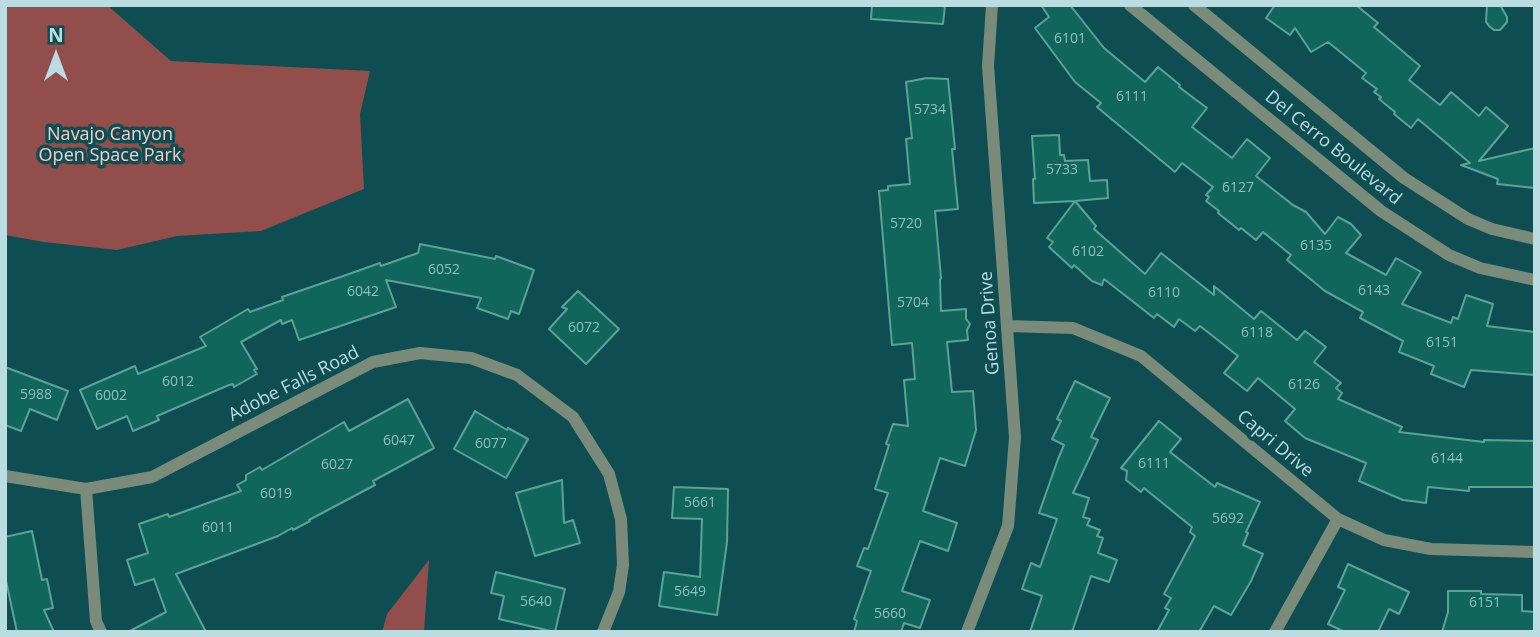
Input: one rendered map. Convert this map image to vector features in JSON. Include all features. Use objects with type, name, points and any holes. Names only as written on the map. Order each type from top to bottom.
[{"type":"street","name":"Genoa Drive","points":[[967,632],[1008,526],[1015,437],[988,66],[992,5]]},
{"type":"street","name":"Del Cerro Boulevard","points":[[1130,5],[1381,211],[1449,255],[1480,268],[1535,280]]},
{"type":"street","name":"Del Cerro Boulevard","points":[[1194,5],[1404,178],[1468,219],[1492,229],[1535,239]]},
{"type":"street","name":"Capri Drive","points":[[1008,326],[1073,328],[1141,356],[1338,519],[1384,540],[1431,549],[1535,552]]},
{"type":"street","name":"Adobe Falls Road","points":[[5,476],[86,489],[152,477],[373,362],[420,353],[471,358],[517,375],[572,417],[609,474],[621,519],[624,565],[619,593],[603,632]]},
{"type":"street","points":[[86,489],[96,621],[101,632]]},
{"type":"street","points":[[1275,632],[1338,519]]},
{"type":"green space","name":"Navajo Canyon Open Space Park","points":[[5,5],[107,5],[171,61],[370,71],[360,114],[364,189],[261,231],[177,236],[117,250],[5,235]]},
{"type":"green space","points":[[429,560],[424,632],[382,632],[387,614]]},
{"type":"building","points":[[872,5],[945,5],[943,24],[871,19]]},
{"type":"building","points":[[1041,5],[1070,5],[1104,48],[1145,82],[1158,67],[1207,108],[1192,127],[1232,158],[1247,139],[1270,158],[1256,176],[1306,212],[1325,234],[1338,217],[1351,224],[1361,235],[1346,253],[1386,275],[1396,258],[1421,272],[1402,304],[1451,323],[1453,317],[1458,319],[1466,295],[1493,304],[1487,326],[1535,332],[1535,375],[1471,370],[1464,387],[1431,374],[1434,366],[1399,352],[1403,341],[1360,318],[1363,312],[1325,291],[1287,260],[1291,255],[1263,232],[1256,240],[1241,228],[1239,230],[1206,201],[1209,197],[1206,195],[1213,187],[1182,163],[1175,172],[1097,107],[1101,103],[1075,82],[1035,28],[1049,17]]},
{"type":"building","points":[[1275,5],[1356,5],[1378,23],[1374,27],[1420,66],[1409,80],[1440,105],[1451,92],[1479,116],[1486,107],[1508,126],[1479,161],[1535,148],[1535,188],[1497,184],[1498,179],[1461,165],[1470,163],[1418,119],[1411,128],[1394,114],[1374,92],[1377,89],[1362,78],[1366,73],[1328,42],[1311,52],[1295,28],[1290,35],[1266,18]]},
{"type":"building","points":[[1487,5],[1500,5],[1507,17],[1507,22],[1500,30],[1494,30],[1486,22]]},
{"type":"building","points":[[927,78],[948,79],[958,209],[935,211],[941,311],[966,309],[966,319],[970,324],[967,330],[968,340],[947,342],[952,392],[973,391],[976,430],[965,466],[940,458],[923,511],[957,523],[948,551],[920,541],[902,591],[930,600],[920,628],[904,623],[901,632],[854,632],[857,621],[854,619],[871,571],[857,566],[864,548],[868,549],[888,493],[875,489],[893,424],[908,426],[904,380],[915,379],[912,343],[892,345],[879,191],[888,190],[888,186],[910,184],[906,139],[912,138],[906,82]]},
{"type":"building","points":[[1059,135],[1060,155],[1064,155],[1065,161],[1088,160],[1090,181],[1107,180],[1108,198],[1034,203],[1032,136]]},
{"type":"building","points":[[1075,201],[1096,226],[1094,229],[1145,274],[1161,253],[1214,295],[1214,286],[1254,319],[1261,311],[1297,340],[1305,331],[1326,347],[1314,362],[1341,383],[1336,388],[1342,393],[1338,399],[1402,427],[1399,432],[1484,442],[1535,441],[1535,487],[1469,487],[1469,491],[1428,487],[1426,503],[1403,500],[1359,481],[1366,463],[1305,438],[1285,421],[1295,409],[1258,378],[1247,391],[1224,373],[1238,356],[1200,326],[1195,331],[1179,319],[1174,327],[1157,314],[1154,318],[1104,279],[1102,285],[1092,281],[1074,265],[1072,268],[1049,247],[1053,242],[1047,238]]},
{"type":"building","points":[[420,244],[495,259],[496,256],[534,270],[519,314],[511,311],[508,319],[477,308],[481,298],[386,280],[396,307],[299,340],[292,320],[282,324],[281,320],[241,342],[257,369],[254,370],[257,374],[234,387],[233,384],[229,385],[157,416],[159,420],[133,431],[127,416],[97,429],[80,390],[135,366],[138,374],[206,346],[200,337],[248,309],[250,312],[283,300],[282,297],[380,263],[381,266],[418,253]]},
{"type":"building","points":[[578,291],[619,329],[586,364],[549,329],[567,309],[562,307]]},
{"type":"building","points":[[5,367],[68,391],[57,420],[30,409],[21,431],[5,425]]},
{"type":"building","points":[[1075,381],[1110,398],[1091,437],[1098,440],[1073,493],[1089,498],[1083,517],[1090,519],[1087,525],[1100,530],[1097,536],[1103,538],[1098,553],[1117,560],[1109,582],[1091,576],[1072,632],[1030,632],[1042,596],[1022,589],[1031,563],[1040,567],[1057,519],[1039,513],[1064,445],[1052,439],[1061,421],[1057,419]]},
{"type":"building","points":[[408,399],[434,448],[373,481],[375,485],[293,530],[292,528],[278,536],[176,574],[206,632],[128,632],[166,612],[154,579],[135,585],[127,560],[148,553],[139,524],[168,514],[169,517],[241,491],[237,485],[246,480],[246,475],[260,467],[262,470],[344,422],[349,431]]},
{"type":"building","points":[[475,411],[528,439],[506,478],[454,449]]},
{"type":"building","points":[[1159,421],[1181,439],[1170,452],[1215,487],[1217,483],[1260,502],[1243,545],[1263,554],[1251,581],[1231,615],[1214,606],[1199,632],[1157,632],[1169,610],[1165,608],[1171,598],[1164,594],[1195,536],[1190,532],[1192,527],[1144,488],[1141,492],[1126,480],[1127,471],[1121,468]]},
{"type":"building","points":[[562,480],[564,523],[573,520],[580,543],[535,556],[516,493]]},
{"type":"building","points":[[674,487],[728,489],[727,542],[717,615],[659,606],[664,572],[700,577],[702,519],[672,518]]},
{"type":"building","points":[[32,531],[42,580],[47,579],[53,608],[44,610],[54,632],[17,632],[5,576],[5,537]]},
{"type":"building","points":[[1348,564],[1409,592],[1399,614],[1389,609],[1378,632],[1345,632],[1328,624],[1345,590],[1338,587]]},
{"type":"building","points":[[496,572],[565,589],[555,632],[499,619],[504,596],[491,593]]},
{"type":"building","points":[[1448,591],[1522,595],[1522,611],[1535,612],[1535,632],[1442,632],[1448,612]]}]
